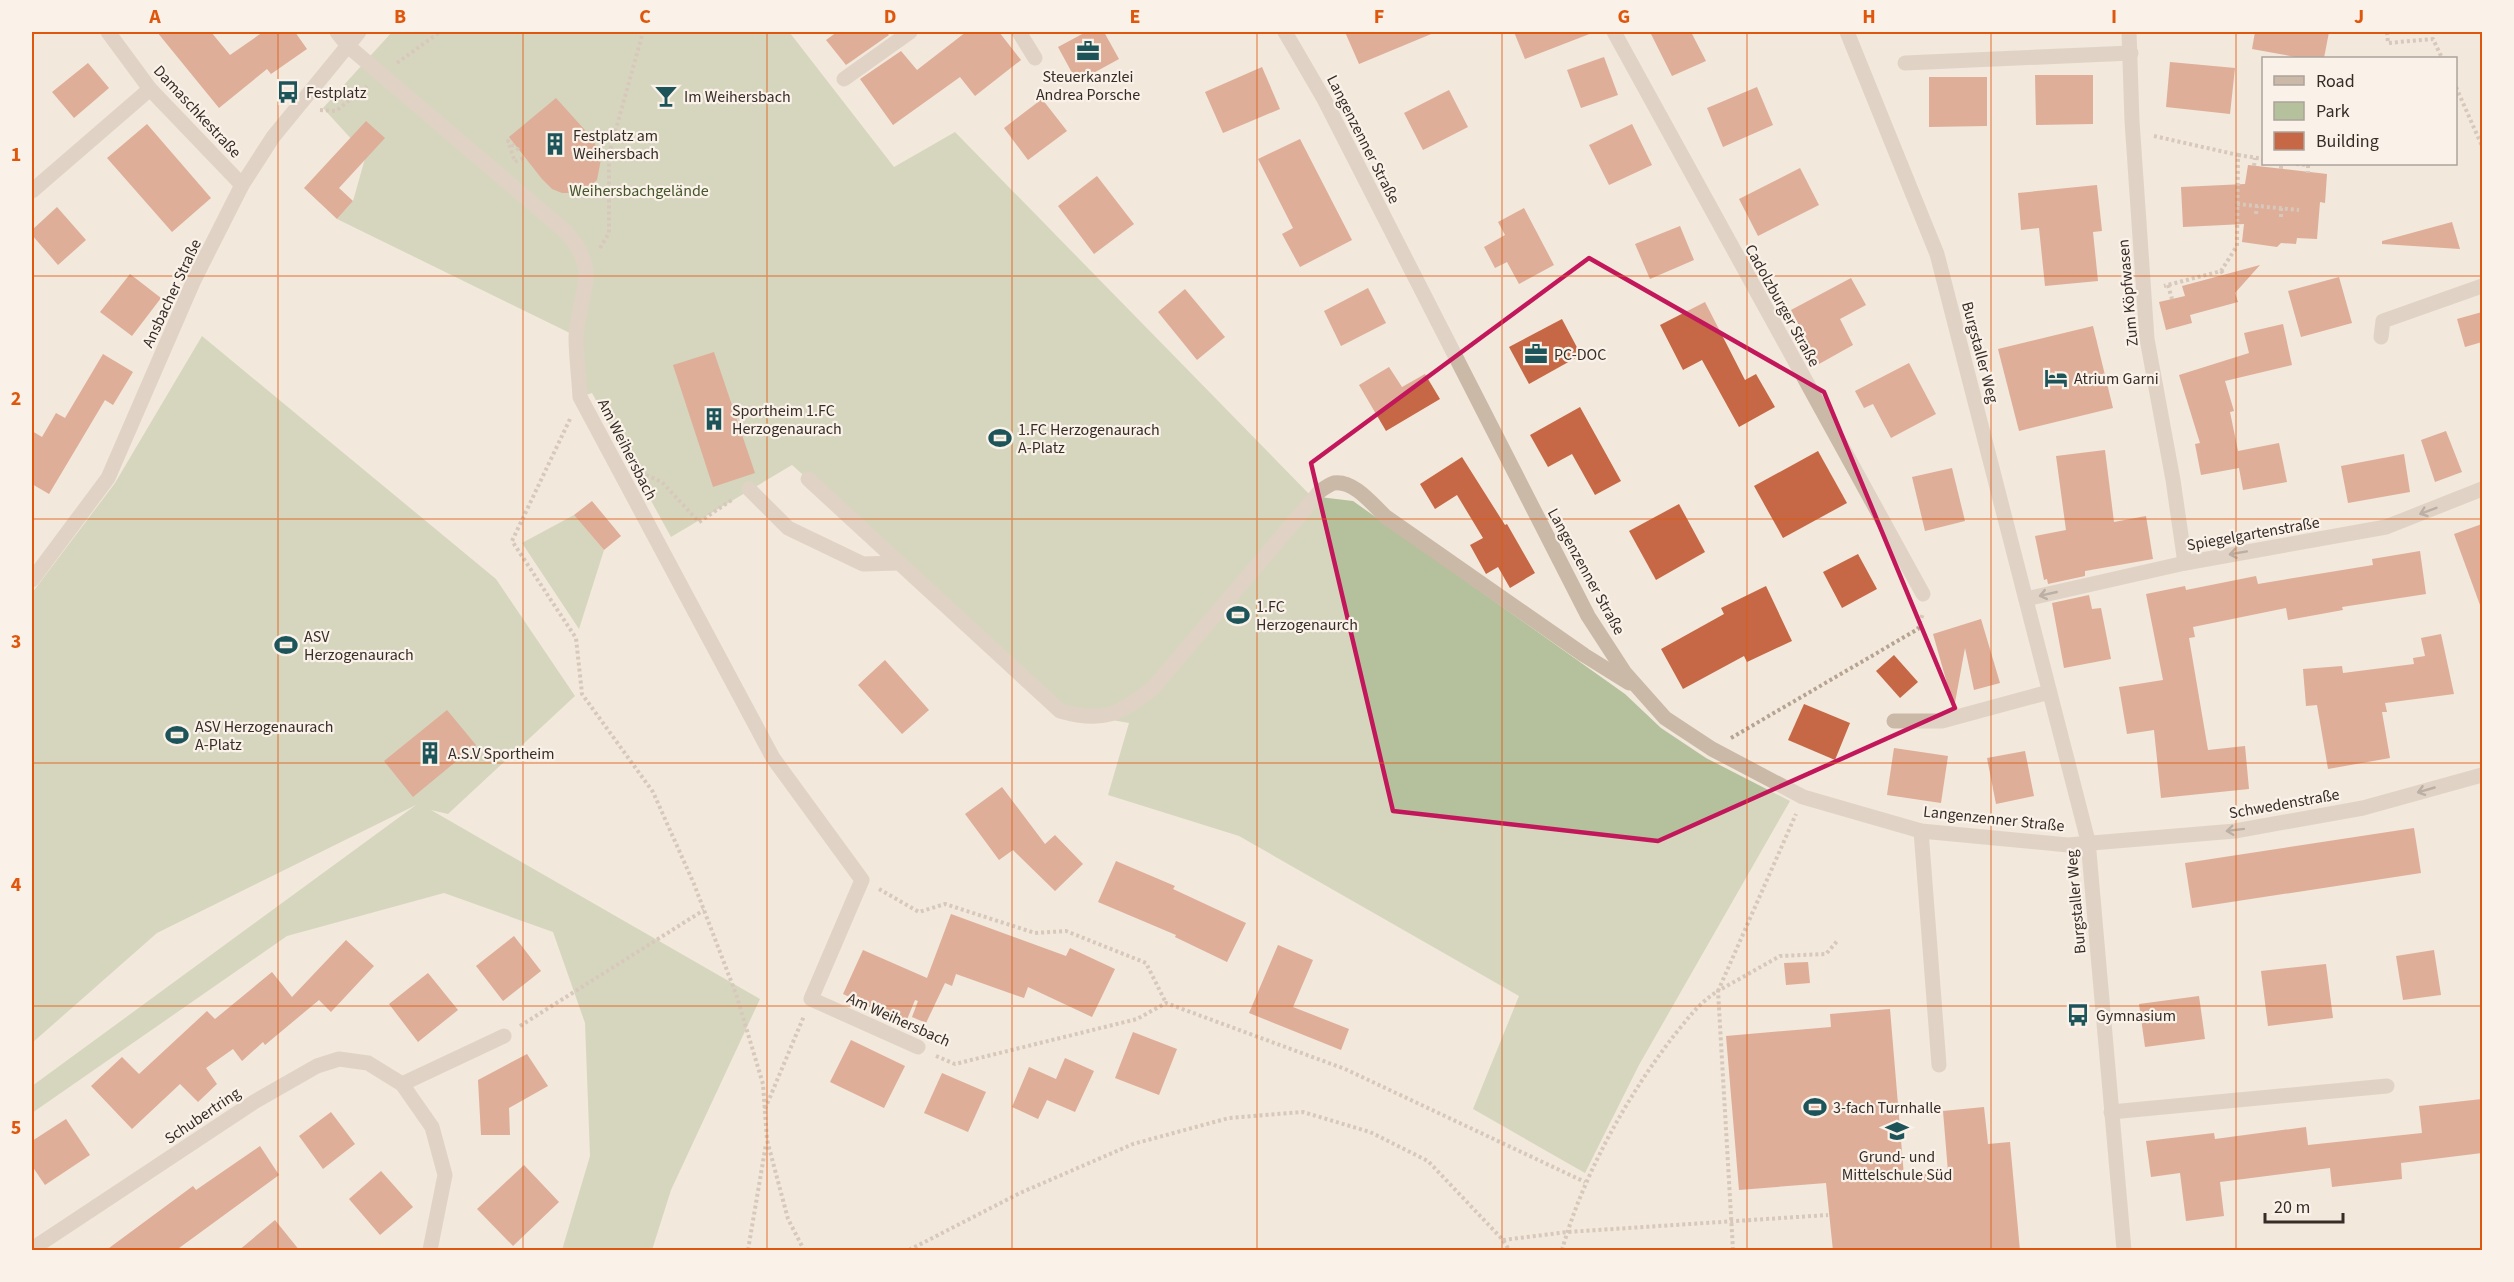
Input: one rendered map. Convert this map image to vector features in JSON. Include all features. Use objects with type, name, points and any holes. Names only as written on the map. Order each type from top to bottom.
[{"type":"street","name":"Damaschkestraße","points":[[108,32],[150,89],[242,185]]},
{"type":"street","points":[[337,32],[348,46],[381,75],[566,232],[578,246],[587,269]]},
{"type":"street","name":"Ansbacher Straße","points":[[32,580],[108,478],[194,280],[242,185],[273,137],[359,32]]},
{"type":"street","points":[[844,79],[910,32]]},
{"type":"street","points":[[1019,32],[1035,58]]},
{"type":"street","name":"Langenzenner Straße","points":[[1286,32],[1324,99],[1588,616],[1625,673],[1665,718],[1712,749],[1803,797],[1921,831],[2068,844],[2088,841]]},
{"type":"street","name":"Cadolzburger Straße","points":[[1614,32],[1923,594]]},
{"type":"street","name":"Burgstaller Weg","points":[[1847,32],[1937,254],[2088,841],[2124,1251]]},
{"type":"street","name":"Zum Köpfwasen","points":[[2129,32],[2132,132],[2147,339],[2173,480],[2185,563]]},
{"type":"street","points":[[1905,63],[2131,53]]},
{"type":"street","points":[[32,191],[150,89]]},
{"type":"street","name":"Am Weihersbach","points":[[587,269],[576,336],[580,397],[773,758],[862,880]]},
{"type":"street","points":[[2381,338],[2383,321],[2482,286]]},
{"type":"street","points":[[808,479],[1060,711],[1083,717],[1106,716],[1130,706],[1153,688],[1321,490],[1334,483],[1347,484],[1386,517],[1584,655],[1640,690]]},
{"type":"street","points":[[749,489],[788,528],[864,564],[899,563]]},
{"type":"street","name":"Spiegelgartenstraße","points":[[2026,599],[2185,563],[2386,527],[2482,489]]},
{"type":"street","points":[[1894,721],[1942,721],[2049,692]]},
{"type":"street","name":"Schwedenstraße","points":[[2088,841],[2247,829],[2363,808],[2482,775]]},
{"type":"street","points":[[1921,831],[1939,1065]]},
{"type":"street","points":[[811,999],[862,880]]},
{"type":"street","name":"Am Weihersbach","points":[[811,999],[918,1047]]},
{"type":"street","points":[[402,1084],[504,1036]]},
{"type":"street","name":"Schubertring","points":[[32,1249],[254,1101],[317,1065],[339,1059],[368,1063],[402,1084],[432,1127],[445,1174],[430,1251]]},
{"type":"street","points":[[2111,1112],[2387,1086]]},
{"type":"path","points":[[295,110],[336,111],[440,32]]},
{"type":"path","points":[[587,269],[609,233],[609,154],[643,32]]},
{"type":"path","points":[[2387,32],[2388,43],[2433,39],[2442,57]]},
{"type":"path","points":[[2457,89],[2482,146]]},
{"type":"path","points":[[2132,132],[2262,159]]},
{"type":"path","points":[[520,151],[508,141],[515,162],[525,157]]},
{"type":"path","points":[[2144,291],[2221,271],[2237,246],[2238,155]]},
{"type":"path","points":[[2254,166],[2255,158]]},
{"type":"path","points":[[2308,165],[2308,173]]},
{"type":"path","points":[[2237,204],[2299,210]]},
{"type":"path","points":[[2256,214],[2257,206]]},
{"type":"path","points":[[2281,208],[2281,217]]},
{"type":"path","points":[[2221,271],[2224,276]]},
{"type":"path","points":[[2194,278],[2196,283]]},
{"type":"path","points":[[2168,285],[2172,299]]},
{"type":"path","points":[[580,397],[512,541],[576,638],[582,694],[653,792],[704,910],[739,1005],[763,1084],[765,1110],[766,1140],[748,1251]]},
{"type":"path","points":[[620,474],[645,474],[662,482],[699,522],[749,489]]},
{"type":"path","points":[[1712,749],[1918,629],[1924,610],[1923,594]]},
{"type":"path","points":[[1733,1251],[1718,992],[1803,797]]},
{"type":"path","points":[[862,880],[919,912],[945,904],[1035,933],[1066,931],[1146,963],[1166,1003],[1345,1069],[1585,1182]]},
{"type":"path","points":[[504,1036],[704,910]]},
{"type":"path","points":[[1562,1251],[1585,1182],[1648,1068],[1703,1000],[1780,956],[1826,954],[1838,940]]},
{"type":"path","points":[[765,1110],[811,999]]},
{"type":"path","name":"Am Weihersbach","points":[[918,1047],[955,1064],[1137,1019],[1166,1003]]},
{"type":"path","points":[[909,1251],[1020,1193],[1133,1144],[1229,1118],[1303,1112],[1370,1132],[1428,1161],[1503,1240],[1509,1251]]},
{"type":"path","points":[[766,1140],[788,1219],[804,1251]]},
{"type":"path","points":[[1503,1240],[1567,1232],[1828,1215]]},
{"type":"highlighted area","points":[[1589,258],[1824,392],[1955,708],[1658,841],[1393,811],[1311,463]]},
{"type":"green space","name":"1.FC Herzogenaurch","points":[[392,32],[792,32],[790,33],[894,167],[955,132],[1311,496],[1353,501],[1625,694],[1661,728],[1706,758],[1790,801],[1639,1065],[1585,1173],[1473,1109],[1519,996],[1239,836],[1108,795],[1129,723],[1071,713],[792,465],[671,537],[592,393],[580,397],[576,336],[337,219],[353,201],[366,155],[323,108]]},
{"type":"green space","name":"ASV Herzogenaurach","points":[[202,336],[496,579],[575,696],[448,814],[431,810],[760,999],[671,1190],[652,1250],[562,1250],[590,1156],[585,1023],[553,932],[444,893],[287,936],[32,1113],[32,1086],[416,805],[157,933],[32,1043],[32,593],[115,483]]},
{"type":"green space","points":[[574,515],[604,550],[579,629],[522,543]]},
{"type":"building","points":[[157,32],[211,32],[230,55],[263,32],[295,32],[307,49],[271,74],[267,69],[219,108]]},
{"type":"building","points":[[837,32],[886,32],[889,35],[846,65],[826,40]]},
{"type":"building","points":[[966,32],[999,32],[1021,60],[975,96],[960,77],[893,125],[860,79],[901,51],[917,70]]},
{"type":"building","points":[[1086,32],[1104,32],[1119,59],[1077,82],[1058,47]]},
{"type":"building","points":[[1345,32],[1436,32],[1359,64]]},
{"type":"building","points":[[1514,32],[1592,32],[1592,33],[1525,59]]},
{"type":"building","points":[[1650,32],[1691,32],[1706,61],[1672,76]]},
{"type":"building","points":[[2255,32],[2329,32],[2324,57],[2296,57],[2252,49]]},
{"type":"building","points":[[1604,57],[1618,95],[1581,108],[1567,70]]},
{"type":"building","points":[[2170,62],[2235,68],[2230,114],[2166,107]]},
{"type":"building","points":[[88,63],[109,88],[74,118],[52,92]]},
{"type":"building","points":[[1262,67],[1280,109],[1223,133],[1205,92]]},
{"type":"building","points":[[2035,75],[2093,75],[2093,124],[2036,125]]},
{"type":"building","points":[[1929,77],[1987,77],[1987,126],[1929,127]]},
{"type":"building","points":[[1757,87],[1773,125],[1723,147],[1707,108]]},
{"type":"building","points":[[1449,90],[1468,127],[1423,150],[1404,113]]},
{"type":"building","name":"Festplatz am Weihersbach","points":[[556,98],[593,139],[601,159],[597,180],[582,193],[562,193],[552,189],[509,137]]},
{"type":"building","points":[[1042,99],[1067,131],[1028,160],[1004,128]]},
{"type":"building","points":[[366,121],[385,138],[339,188],[353,201],[337,219],[304,188]]},
{"type":"building","points":[[147,124],[211,198],[172,232],[107,158]]},
{"type":"building","points":[[1632,124],[1652,165],[1609,185],[1589,145]]},
{"type":"building","points":[[1300,139],[1352,240],[1300,267],[1282,234],[1293,228],[1258,159]]},
{"type":"building","points":[[2248,165],[2327,174],[2325,203],[2320,202],[2317,239],[2297,238],[2296,244],[2281,243],[2277,247],[2242,242],[2244,224],[2183,227],[2181,187],[2245,184]]},
{"type":"building","points":[[1800,168],[1819,205],[1758,236],[1739,199]]},
{"type":"building","points":[[1097,176],[1134,224],[1094,254],[1058,206]]},
{"type":"building","points":[[2097,185],[2102,231],[2093,232],[2098,281],[2045,286],[2039,228],[2021,230],[2018,193]]},
{"type":"building","points":[[57,207],[86,240],[58,265],[32,235],[32,230]]},
{"type":"building","points":[[1524,208],[1554,265],[1519,284],[1507,262],[1495,268],[1484,247],[1505,235],[1498,222]]},
{"type":"building","points":[[2452,222],[2460,249],[2382,244],[2382,241]]},
{"type":"building","points":[[1680,226],[1694,260],[1650,279],[1635,244]]},
{"type":"building","points":[[2260,265],[2235,293],[2238,302],[2190,315],[2192,323],[2166,330],[2159,302],[2185,296],[2182,286]]},
{"type":"building","points":[[130,274],[161,298],[132,336],[100,312]]},
{"type":"building","points":[[2339,277],[2352,323],[2301,337],[2288,291]]},
{"type":"building","points":[[1851,278],[1866,305],[1840,319],[1853,345],[1819,364],[1791,310]]},
{"type":"building","points":[[1368,288],[1386,323],[1341,346],[1324,311]]},
{"type":"building","points":[[1185,289],[1225,337],[1197,360],[1158,312]]},
{"type":"building","points":[[1705,302],[1745,380],[1756,374],[1775,407],[1739,427],[1702,360],[1683,370],[1660,325]]},
{"type":"building","points":[[2482,312],[2482,342],[2465,347],[2457,319]]},
{"type":"building","points":[[1562,319],[1581,355],[1529,384],[1509,347]]},
{"type":"building","points":[[2283,324],[2292,365],[2225,381],[2234,411],[2230,412],[2238,451],[2279,443],[2287,482],[2243,490],[2239,468],[2201,475],[2195,444],[2200,443],[2179,375],[2249,353],[2244,333]]},
{"type":"building","name":"Atrium Garni","points":[[2093,326],[2113,408],[2019,431],[1998,349]]},
{"type":"building","name":"Sportheim 1.FC Herzogenaurach","points":[[714,352],[755,473],[713,487],[673,365]]},
{"type":"building","points":[[103,354],[133,372],[113,405],[105,400],[49,494],[32,484],[32,431],[42,437],[56,413],[65,418]]},
{"type":"building","points":[[1909,363],[1936,414],[1891,438],[1873,404],[1864,408],[1855,391]]},
{"type":"building","points":[[1389,367],[1402,387],[1425,374],[1440,399],[1386,431],[1359,385]]},
{"type":"building","points":[[1580,407],[1621,481],[1595,495],[1572,454],[1548,467],[1530,435]]},
{"type":"building","points":[[2446,431],[2462,472],[2435,482],[2421,440]]},
{"type":"building","points":[[2105,450],[2114,522],[2146,516],[2153,559],[2085,571],[2085,576],[2048,584],[2047,579],[2044,580],[2035,536],[2066,530],[2056,456]]},
{"type":"building","points":[[1818,451],[1847,503],[1783,538],[1754,486]]},
{"type":"building","points":[[2404,454],[2410,492],[2348,503],[2341,466]]},
{"type":"building","points":[[1462,457],[1505,525],[1507,524],[1535,573],[1510,588],[1498,567],[1486,574],[1470,545],[1483,538],[1457,495],[1435,509],[1420,484]]},
{"type":"building","points":[[1952,468],[1965,521],[1925,531],[1912,477]]},
{"type":"building","points":[[592,501],[621,536],[604,550],[574,515]]},
{"type":"building","points":[[1679,504],[1705,552],[1656,580],[1629,531]]},
{"type":"building","points":[[2482,524],[2482,605],[2480,605],[2454,534]]},
{"type":"building","points":[[2420,551],[2426,594],[2342,607],[2343,610],[2288,620],[2286,608],[2193,627],[2195,637],[2189,638],[2208,750],[2245,746],[2249,789],[2161,798],[2154,730],[2127,734],[2119,687],[2163,680],[2146,594],[2185,586],[2186,590],[2256,576],[2258,584],[2373,565],[2372,559]]},
{"type":"building","points":[[1858,554],[1877,589],[1842,608],[1823,572]]},
{"type":"building","points":[[1766,586],[1792,641],[1747,662],[1744,656],[1683,689],[1661,649],[1724,614],[1721,608]]},
{"type":"building","points":[[2089,595],[2092,609],[2101,608],[2111,659],[2064,668],[2052,603]]},
{"type":"building","points":[[1981,619],[2000,683],[1974,690],[1965,648],[1954,708],[1933,634]]},
{"type":"building","points":[[2441,634],[2454,694],[2385,703],[2387,712],[2382,712],[2390,758],[2328,769],[2317,705],[2306,706],[2303,669],[2342,666],[2343,673],[2414,664],[2413,658],[2425,656],[2421,638]]},
{"type":"building","points":[[1894,655],[1918,682],[1900,698],[1876,671]]},
{"type":"building","points":[[885,660],[929,710],[902,734],[858,685]]},
{"type":"building","points":[[1804,704],[1850,723],[1835,760],[1788,740]]},
{"type":"building","name":"A.S.V Sportheim","points":[[447,710],[476,745],[413,797],[384,761]]},
{"type":"building","points":[[1894,748],[1948,756],[1941,803],[1887,795]]},
{"type":"building","points":[[2025,751],[2034,796],[1996,804],[1987,758]]},
{"type":"building","points":[[1002,787],[1045,844],[1055,835],[1083,864],[1055,891],[1013,850],[999,860],[965,814]]},
{"type":"building","points":[[2414,828],[2421,873],[2192,908],[2185,863]]},
{"type":"building","points":[[1116,861],[1175,886],[1173,889],[1246,923],[1227,962],[1175,937],[1176,935],[1098,902]]},
{"type":"building","points":[[951,914],[1066,956],[1070,948],[1115,969],[1092,1017],[1028,987],[1024,998],[956,974],[952,986],[945,983],[926,1023],[912,1017],[918,1001],[915,1000],[906,1022],[843,994],[863,950],[927,978]]},
{"type":"building","points":[[514,936],[541,971],[503,1001],[476,966]]},
{"type":"building","points":[[346,940],[374,966],[331,1012],[319,1000],[265,1045],[263,1042],[242,1061],[233,1049],[206,1068],[217,1084],[198,1102],[180,1084],[132,1129],[91,1086],[122,1057],[139,1074],[207,1011],[215,1019],[272,972],[292,997]]},
{"type":"building","points":[[1278,945],[1313,960],[1293,1007],[1349,1029],[1341,1050],[1249,1013]]},
{"type":"building","points":[[2434,950],[2441,995],[2403,1000],[2396,956]]},
{"type":"building","points":[[1808,962],[1810,983],[1786,985],[1784,963]]},
{"type":"building","points":[[2326,964],[2333,1018],[2268,1026],[2261,971]]},
{"type":"building","points":[[428,973],[458,1010],[418,1042],[389,1004]]},
{"type":"building","points":[[2199,996],[2205,1039],[2145,1047],[2139,1004]]},
{"type":"building","name":"3-fach Turnhalle","points":[[1890,1009],[1904,1176],[1948,1172],[1943,1111],[1984,1107],[1988,1144],[2010,1142],[2020,1251],[1833,1251],[1826,1183],[1739,1190],[1726,1036],[1831,1027],[1830,1014]]},
{"type":"building","points":[[1133,1032],[1177,1049],[1159,1095],[1115,1078]]},
{"type":"building","points":[[851,1040],[905,1066],[884,1108],[830,1082]]},
{"type":"building","points":[[527,1054],[548,1086],[509,1108],[510,1135],[481,1135],[478,1080]]},
{"type":"building","points":[[1065,1058],[1094,1071],[1075,1112],[1047,1100],[1038,1119],[1012,1107],[1029,1067],[1056,1079]]},
{"type":"building","points":[[942,1073],[986,1092],[968,1132],[924,1113]]},
{"type":"building","points":[[2482,1099],[2482,1153],[2401,1163],[2402,1179],[2332,1187],[2330,1168],[2220,1182],[2224,1216],[2186,1221],[2180,1173],[2151,1177],[2146,1141],[2214,1133],[2215,1139],[2306,1127],[2308,1145],[2422,1133],[2419,1106]]},
{"type":"building","points":[[331,1112],[355,1144],[323,1169],[299,1136]]},
{"type":"building","points":[[66,1119],[90,1155],[45,1185],[32,1166],[32,1141]]},
{"type":"building","points":[[260,1146],[279,1175],[175,1251],[105,1251],[193,1186],[196,1190]]},
{"type":"building","points":[[524,1165],[559,1202],[513,1246],[477,1209]]},
{"type":"building","points":[[381,1171],[413,1207],[380,1235],[349,1199]]},
{"type":"building","points":[[275,1220],[300,1251],[238,1251]]},
{"type":"place","name":"Steuerkanzlei Andrea Porsche","points":[[1088,51]]},
{"type":"place","name":"Festplatz","points":[[288,92]]},
{"type":"place","name":"Im Weihersbach","points":[[666,96]]},
{"type":"place","name":"Festplatz am Weihersbach","points":[[555,144]]},
{"type":"place","name":"PC-DOC","points":[[1536,354]]},
{"type":"place","name":"Atrium Garni","points":[[2056,378]]},
{"type":"place","name":"Sportheim 1.FC Herzogenaurach","points":[[714,419]]},
{"type":"place","name":"1.FC Herzogenaurach A-Platz","points":[[1000,438]]},
{"type":"place","name":"1.FC Herzogenaurch","points":[[1238,615]]},
{"type":"place","name":"ASV Herzogenaurach","points":[[286,645]]},
{"type":"place","name":"ASV Herzogenaurach A-Platz","points":[[177,735]]},
{"type":"place","name":"A.S.V Sportheim","points":[[430,753]]},
{"type":"place","name":"Gymnasium","points":[[2078,1015]]},
{"type":"place","name":"3-fach Turnhalle","points":[[1815,1107]]},
{"type":"place","name":"Grund- und Mittelschule Süd","points":[[1897,1131]]},
{"type":"park label","name":"Weihersbachgelände","points":[[639,190]]}]
